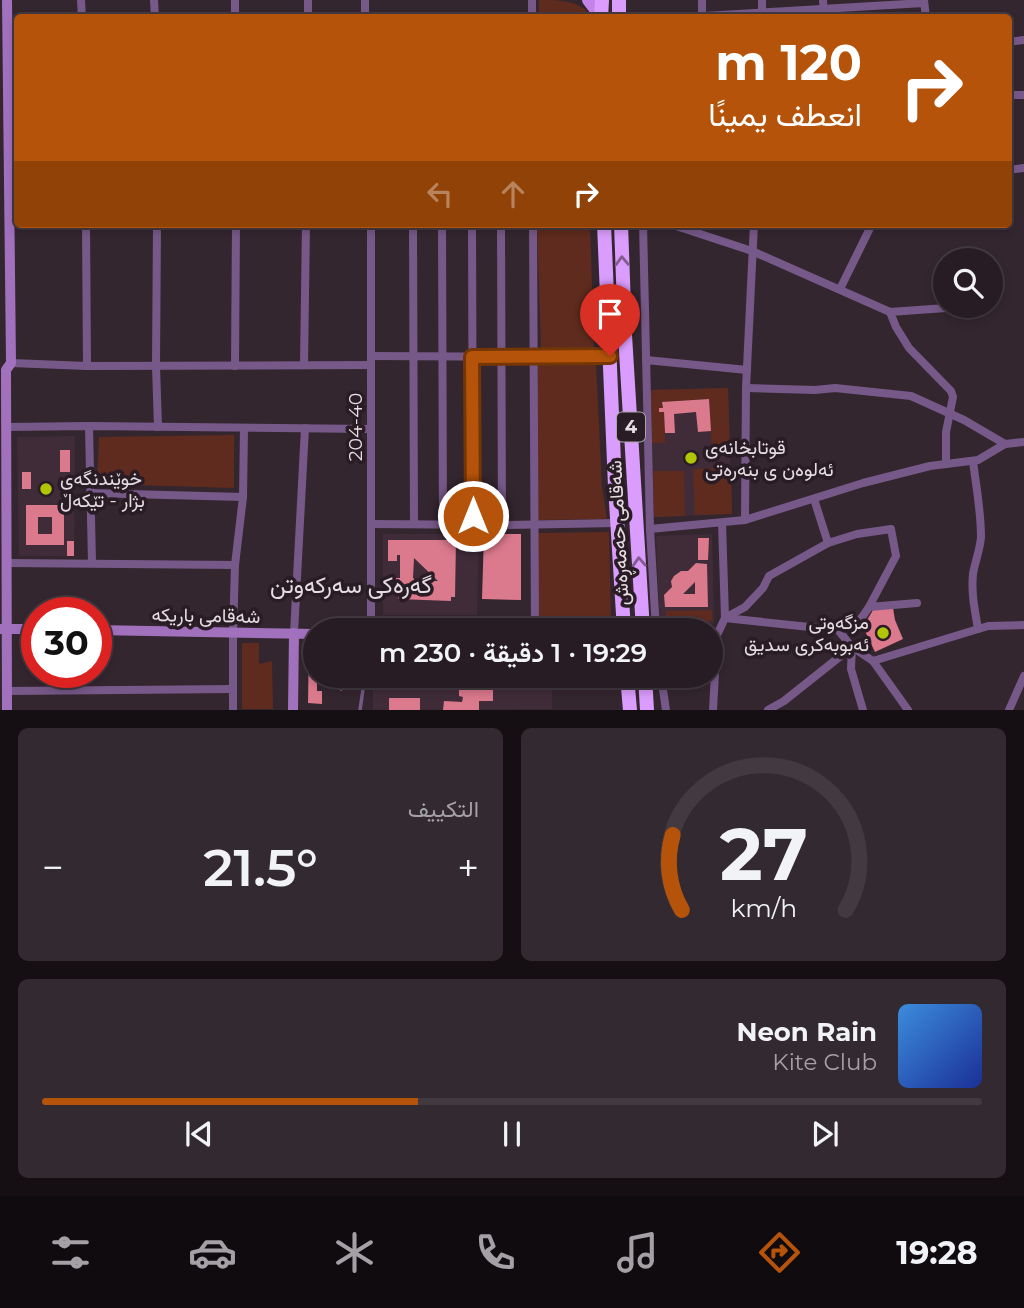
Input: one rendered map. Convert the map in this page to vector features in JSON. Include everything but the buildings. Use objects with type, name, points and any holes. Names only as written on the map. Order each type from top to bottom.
[{"type":"highway","name":"شەقامی حەمەڕەش","points":[[604,228],[623,618]]},
{"type":"highway","name":"شەقامی حەمەڕەش","points":[[621,228],[642,618]]},
{"type":"highway","points":[[615,486],[635,487]]},
{"type":"highway","points":[[628,688],[630,709]]},
{"type":"highway","points":[[646,688],[647,709]]},
{"type":"main road","points":[[588,0],[599,14]]},
{"type":"street","points":[[7,0],[9,170],[5,237],[5,700],[233,690]]},
{"type":"street","points":[[762,0],[762,14],[924,1]]},
{"type":"street","points":[[86,228],[86,366]]},
{"type":"street","points":[[158,228],[158,427]]},
{"type":"street","points":[[235,366],[236,228]]},
{"type":"street","points":[[304,365],[306,228]]},
{"type":"street","name":"204-40","points":[[370,228],[371,618]]},
{"type":"street","points":[[414,228],[414,524]]},
{"type":"street","points":[[442,228],[443,524]]},
{"type":"street","points":[[472,228],[473,525]]},
{"type":"street","points":[[501,228],[502,525]]},
{"type":"street","points":[[534,228],[535,618]]},
{"type":"street","points":[[643,228],[650,529],[655,618]]},
{"type":"street","points":[[682,228],[752,251],[890,312],[933,309]]},
{"type":"street","points":[[745,520],[746,388],[754,228]]},
{"type":"street","points":[[840,289],[870,228]]},
{"type":"street","points":[[890,312],[908,348],[951,391],[953,397],[946,432],[946,464]]},
{"type":"street","points":[[6,368],[304,365],[414,356],[610,356]]},
{"type":"street","points":[[646,360],[747,370]]},
{"type":"street","points":[[746,388],[835,388],[911,396],[964,420],[1005,444]]},
{"type":"street","points":[[4,433],[89,426],[370,429]]},
{"type":"street","points":[[89,426],[92,563]]},
{"type":"street","points":[[233,709],[235,565],[243,497],[244,428]]},
{"type":"street","points":[[293,709],[294,633],[305,428]]},
{"type":"street","points":[[650,529],[745,520],[930,466],[978,460],[1005,444],[1024,442]]},
{"type":"street","points":[[973,461],[981,533],[972,587],[978,629]]},
{"type":"street","points":[[90,493],[243,497]]},
{"type":"street","points":[[814,499],[828,543]]},
{"type":"street","points":[[371,524],[617,523]]},
{"type":"street","points":[[722,523],[725,618]]},
{"type":"street","points":[[723,621],[725,618],[745,607],[763,588],[769,576],[828,543],[857,534],[891,529],[896,556],[858,623],[838,630],[725,618]]},
{"type":"street","points":[[6,563],[235,565]]},
{"type":"street","points":[[869,607],[917,603]]},
{"type":"street","points":[[873,662],[988,626],[1024,625]]},
{"type":"street","points":[[3,629],[21,629]]},
{"type":"street","name":"شەقامی باریکە","points":[[112,630],[303,633]]},
{"type":"street","points":[[838,630],[852,647],[873,662],[908,709]]},
{"type":"street","points":[[768,709],[784,701],[852,647]]},
{"type":"street","points":[[852,647],[851,668],[863,709]]},
{"type":"street","points":[[1009,709],[1024,676]]},
{"type":"street","points":[[663,688],[666,709]]},
{"type":"street","points":[[713,688],[713,709]]},
{"type":"lane","points":[[360,709],[363,688]]},
{"type":"shaded area","points":[[539,0],[576,4],[590,14],[539,14]]},
{"type":"shaded area","points":[[537,228],[590,228],[594,347],[541,349]]},
{"type":"shaded area","points":[[538,364],[596,364],[602,487],[607,519],[538,520]]},
{"type":"shaded area","name":"قوتابخانەی ئەلوەن ی بنەرەتی","points":[[728,388],[732,514],[654,517],[651,390]]},
{"type":"shaded area","points":[[728,388],[730,449],[712,449],[709,399],[662,402],[663,408],[659,408],[659,412],[664,412],[665,443],[652,443],[651,390]]},
{"type":"shaded area","points":[[234,435],[234,488],[97,484],[99,437]]},
{"type":"shaded area","name":"خوێندنگەی بژار - تێکەڵ","points":[[75,436],[74,556],[19,556],[17,437]]},
{"type":"shaded area","points":[[731,467],[732,514],[695,515],[693,469]]},
{"type":"shaded area","points":[[653,471],[684,471],[685,516],[654,517]]},
{"type":"shaded area","points":[[609,532],[611,618],[539,618],[537,533]]},
{"type":"shaded area","points":[[383,534],[479,534],[477,615],[383,615]]},
{"type":"shaded area","points":[[712,534],[714,618],[660,618],[656,536]]},
{"type":"shaded area","points":[[712,610],[712,618],[666,618],[666,611]]},
{"type":"shaded area","points":[[242,643],[259,643],[259,664],[272,661],[273,709],[242,709]]},
{"type":"shaded area","points":[[552,688],[552,709],[373,710],[373,689]]},
{"type":"place","name":"قوتابخانەی ئەلوەن ی بنەرەتی","points":[[691,458]]},
{"type":"place","name":"خوێندنگەی بژار - تێکەڵ","points":[[46,489]]},
{"type":"place","name":"مزگەوتی ئەبوبەکری سدیق","points":[[883,633]]},
{"type":"district","name":"گەرەکی سەرکەوتن","points":[[351,585]]},
{"type":"route","points":[[473,516],[472,357],[610,356]]}]
